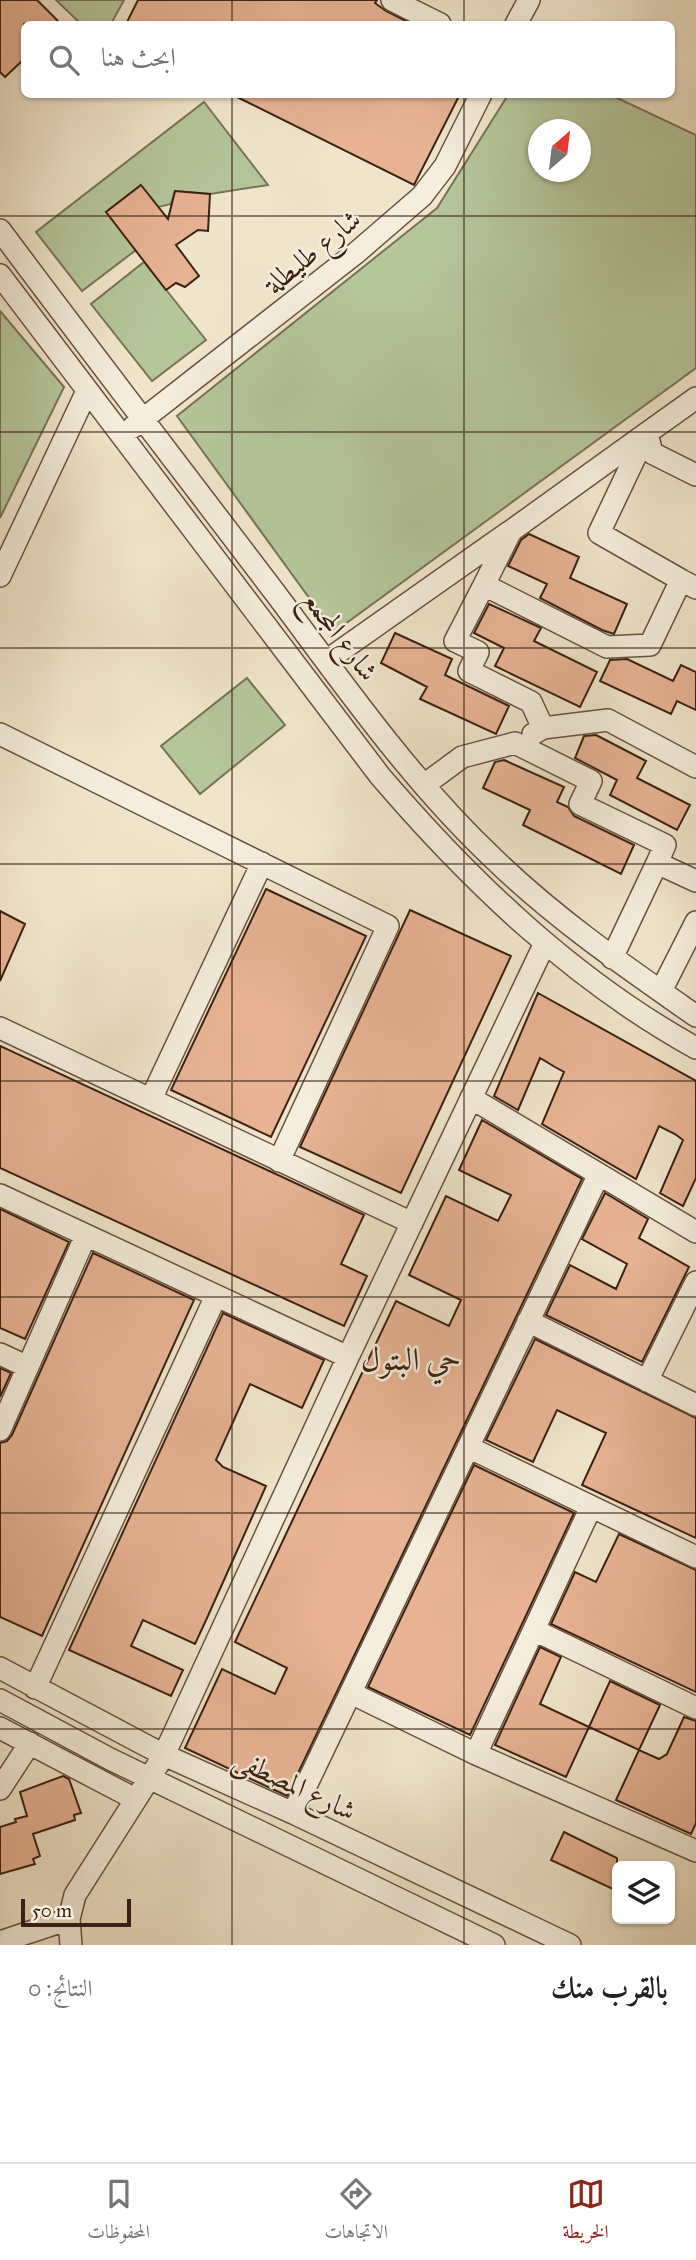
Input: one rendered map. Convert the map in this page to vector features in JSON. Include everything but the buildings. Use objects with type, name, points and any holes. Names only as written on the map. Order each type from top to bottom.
[{"type":"street","points":[[392,0],[434,21]]},
{"type":"street","points":[[518,21],[529,0]]},
{"type":"street","name":"شارع طليطلة","points":[[121,436],[144,421],[356,253],[422,196],[445,166],[479,98]]},
{"type":"street","name":"شارع المجمع","points":[[0,230],[372,722],[467,833],[557,916],[696,1016]]},
{"type":"street","name":"شارع المجمع","points":[[0,275],[380,776],[442,846],[545,943],[635,1010],[696,1048]]},
{"type":"street","points":[[0,576],[87,391]]},
{"type":"street","points":[[326,661],[696,398]]},
{"type":"street","points":[[647,433],[652,453],[696,475]]},
{"type":"street","points":[[484,585],[607,647],[650,645],[689,584],[600,533],[647,433]]},
{"type":"street","points":[[511,531],[455,641],[478,652],[469,671],[531,702],[543,728]]},
{"type":"street","points":[[425,785],[462,757],[515,743],[543,728],[608,720],[696,767]]},
{"type":"street","points":[[0,734],[388,926],[279,1161]]},
{"type":"street","points":[[515,743],[591,781],[580,804],[665,845],[612,958]]},
{"type":"street","points":[[151,1099],[262,863]]},
{"type":"street","points":[[657,863],[696,881]]},
{"type":"street","points":[[661,991],[696,922]]},
{"type":"street","points":[[71,1945],[69,1919],[75,1895],[164,1755],[348,1357],[545,943]]},
{"type":"street","points":[[0,1028],[412,1223]]},
{"type":"street","points":[[471,1098],[696,1232]]},
{"type":"street","points":[[293,1813],[598,1174]]},
{"type":"street","points":[[0,1195],[348,1357]]},
{"type":"street","points":[[0,1430],[86,1235]]},
{"type":"street","points":[[648,1381],[696,1282]]},
{"type":"street","points":[[34,1688],[216,1296]]},
{"type":"street","points":[[528,1321],[696,1405]]},
{"type":"street","points":[[0,1354],[28,1367]]},
{"type":"street","points":[[468,1447],[696,1557]]},
{"type":"street","points":[[476,1754],[591,1507]]},
{"type":"street","points":[[534,1630],[696,1708]]},
{"type":"street","name":"شارع المصطفى","points":[[0,1668],[164,1755],[293,1813],[570,1945]]},
{"type":"street","points":[[351,1693],[476,1754],[696,1851]]},
{"type":"street","name":"شارع المصطفى","points":[[0,1700],[110,1759],[495,1945]]},
{"type":"street","points":[[0,1728],[135,1799]]},
{"type":"street","points":[[0,1789],[30,1744]]},
{"type":"street","points":[[1,1939],[69,1919]]},
{"type":"green space","points":[[56,0],[124,0],[113,21],[78,21]]},
{"type":"green space","points":[[506,98],[617,98],[696,135],[696,368],[334,632],[177,416],[437,208]]},
{"type":"green space","points":[[204,102],[268,185],[210,194],[175,191],[171,204],[158,207],[136,250],[82,291],[36,232]]},
{"type":"green space","points":[[144,262],[206,340],[152,381],[91,304]]},
{"type":"green space","points":[[0,311],[64,387],[0,518]]},
{"type":"green space","points":[[247,678],[285,725],[200,794],[161,746]]},
{"type":"district","name":"حي البتول","points":[[411,1359]]}]
